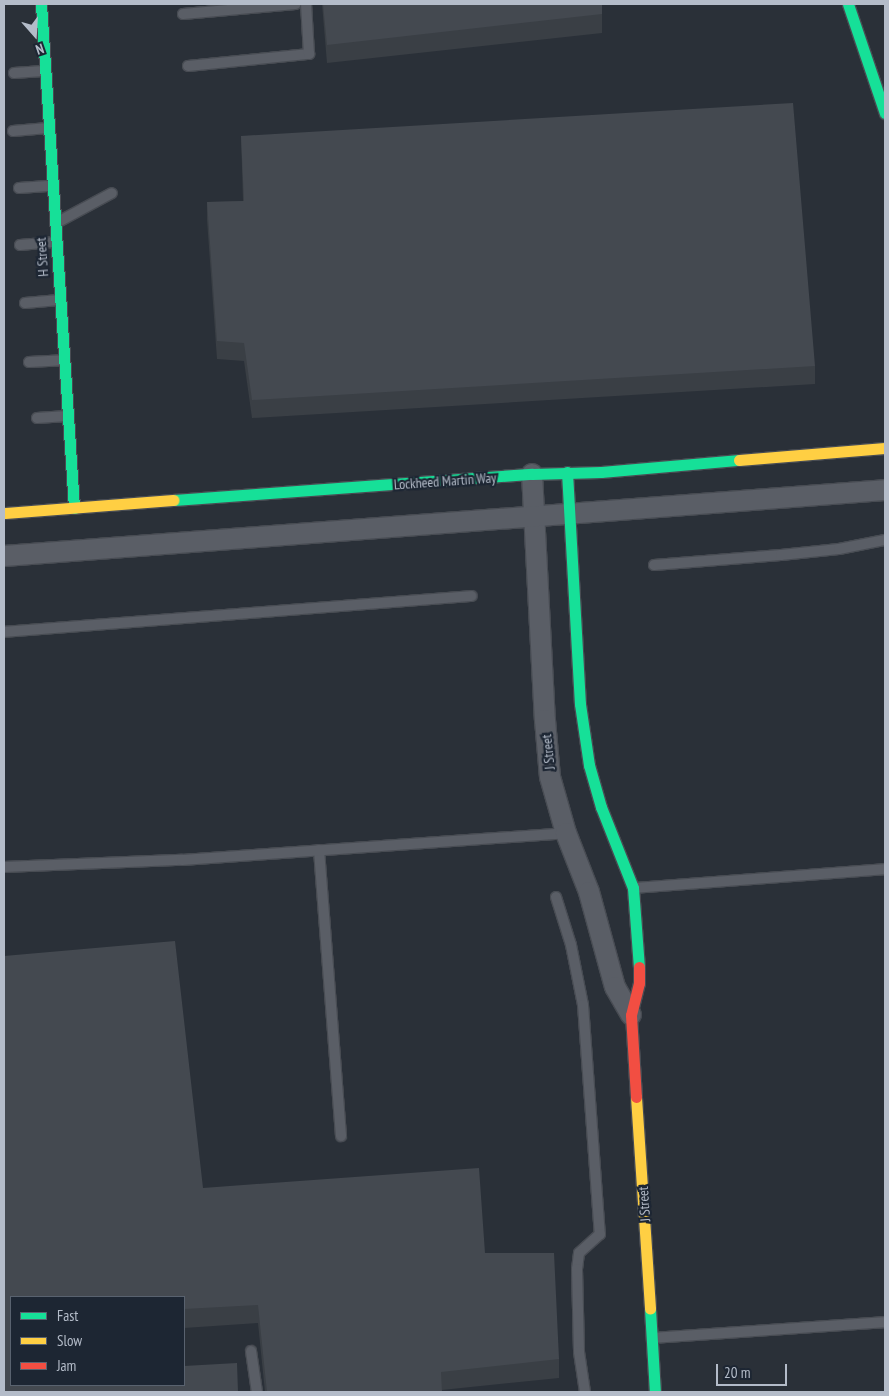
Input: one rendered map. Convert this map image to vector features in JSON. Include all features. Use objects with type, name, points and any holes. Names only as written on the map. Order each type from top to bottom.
[{"type":"street","name":"H Street","points":[[40,4],[74,508]]},
{"type":"street","points":[[848,4],[885,113]]},
{"type":"street","name":"Lockheed Martin Way","points":[[4,513],[532,474],[601,472],[885,448]]},
{"type":"street","name":"J Street","points":[[567,472],[580,704],[589,765],[601,808],[621,853],[633,888],[640,983],[631,1016],[655,1392]]},
{"type":"street","name":"J Street","points":[[532,474],[544,720],[550,777],[566,833],[589,892],[615,987],[631,1016]]},
{"type":"street","points":[[4,556],[885,490]]},
{"type":"lane","points":[[183,14],[296,4]]},
{"type":"lane","points":[[188,66],[309,54],[306,4]]},
{"type":"lane","points":[[14,73],[44,70]]},
{"type":"lane","points":[[13,131],[48,128]]},
{"type":"lane","points":[[19,188],[52,186]]},
{"type":"lane","points":[[55,224],[112,193]]},
{"type":"lane","points":[[20,245],[56,242]]},
{"type":"lane","points":[[25,303],[60,300]]},
{"type":"lane","points":[[29,362],[64,360]]},
{"type":"lane","points":[[37,418],[68,416]]},
{"type":"lane","points":[[654,565],[839,549],[885,540]]},
{"type":"lane","points":[[4,632],[472,596]]},
{"type":"lane","points":[[4,867],[182,860],[566,833]]},
{"type":"lane","points":[[319,850],[341,1136]]},
{"type":"lane","points":[[633,888],[885,869]]},
{"type":"lane","points":[[556,897],[571,945],[583,1005],[600,1234],[579,1252],[577,1269],[579,1352],[585,1392]]},
{"type":"lane","points":[[652,1338],[885,1322]]},
{"type":"lane","points":[[251,1351],[257,1392]]},
{"type":"building","points":[[323,4],[602,4],[602,14],[327,45]]},
{"type":"building","points":[[793,103],[815,366],[252,400],[244,343],[217,341],[207,202],[244,201],[241,136]]},
{"type":"building","points":[[175,941],[203,1188],[479,1168],[485,1253],[554,1253],[559,1359],[441,1372],[442,1392],[267,1392],[258,1305],[185,1309],[185,1296],[10,1296],[10,1386],[185,1386],[185,1366],[237,1363],[238,1392],[4,1392],[4,956]]},
{"type":"traffic: fast","points":[[41,4],[74,508]]},
{"type":"traffic: fast","points":[[848,4],[885,113]]},
{"type":"traffic: fast","points":[[174,500],[532,474],[601,472],[739,460]]},
{"type":"traffic: fast","points":[[567,472],[580,704],[589,765],[601,807],[633,888],[639,967]]},
{"type":"traffic: fast","points":[[650,1309],[655,1392]]},
{"type":"traffic: slow","points":[[739,460],[885,448]]},
{"type":"traffic: slow","points":[[4,513],[174,500]]},
{"type":"traffic: slow","points":[[636,1097],[650,1309]]},
{"type":"traffic: jam","points":[[636,1097],[631,1015],[639,983],[639,967]]}]
